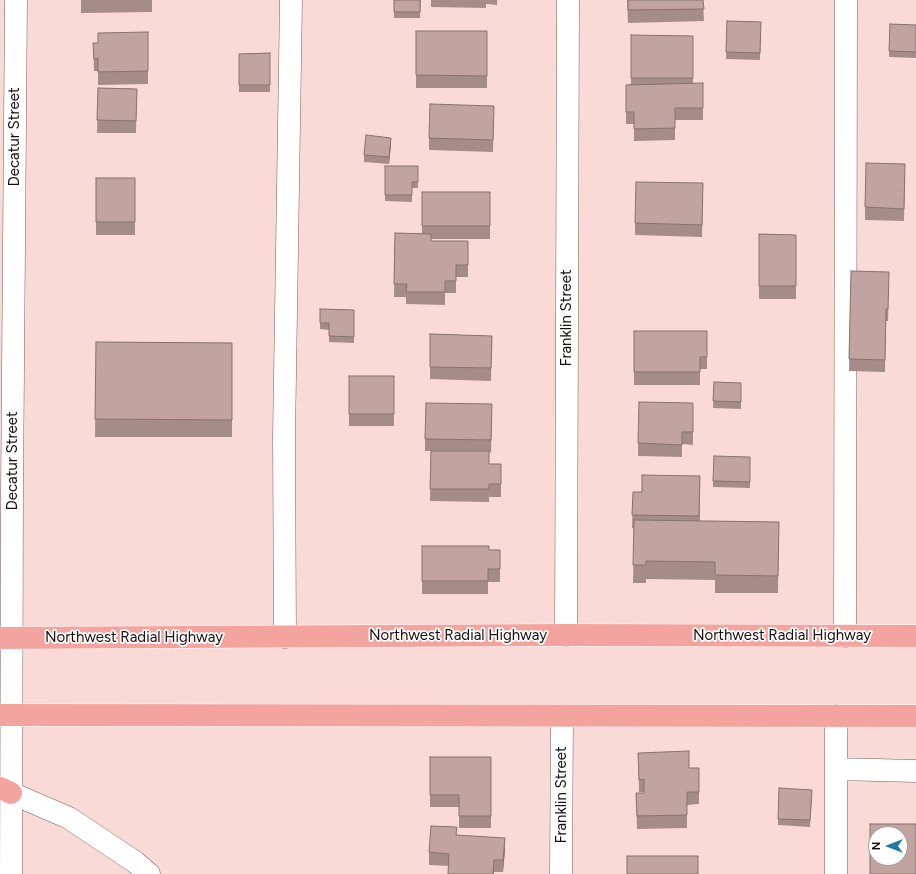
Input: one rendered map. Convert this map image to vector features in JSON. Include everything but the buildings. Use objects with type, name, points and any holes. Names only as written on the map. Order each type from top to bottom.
[{"type":"main road","name":"Northwest Radial Highway","points":[[6,638],[566,635],[916,636]]},
{"type":"main road","points":[[6,715],[916,716]]},
{"type":"street","name":"Decatur Street","points":[[11,874],[6,791],[6,491],[16,0]]},
{"type":"street","points":[[285,637],[284,437],[291,0]]},
{"type":"street","name":"Franklin Street","points":[[566,635],[568,0]]},
{"type":"street","points":[[845,636],[846,0]]},
{"type":"street","name":"Franklin Street","points":[[562,716],[562,874]]},
{"type":"street","points":[[836,716],[836,874]]},
{"type":"street","points":[[836,769],[916,771]]},
{"type":"street","points":[[6,791],[69,818],[135,862],[148,874]]}]
